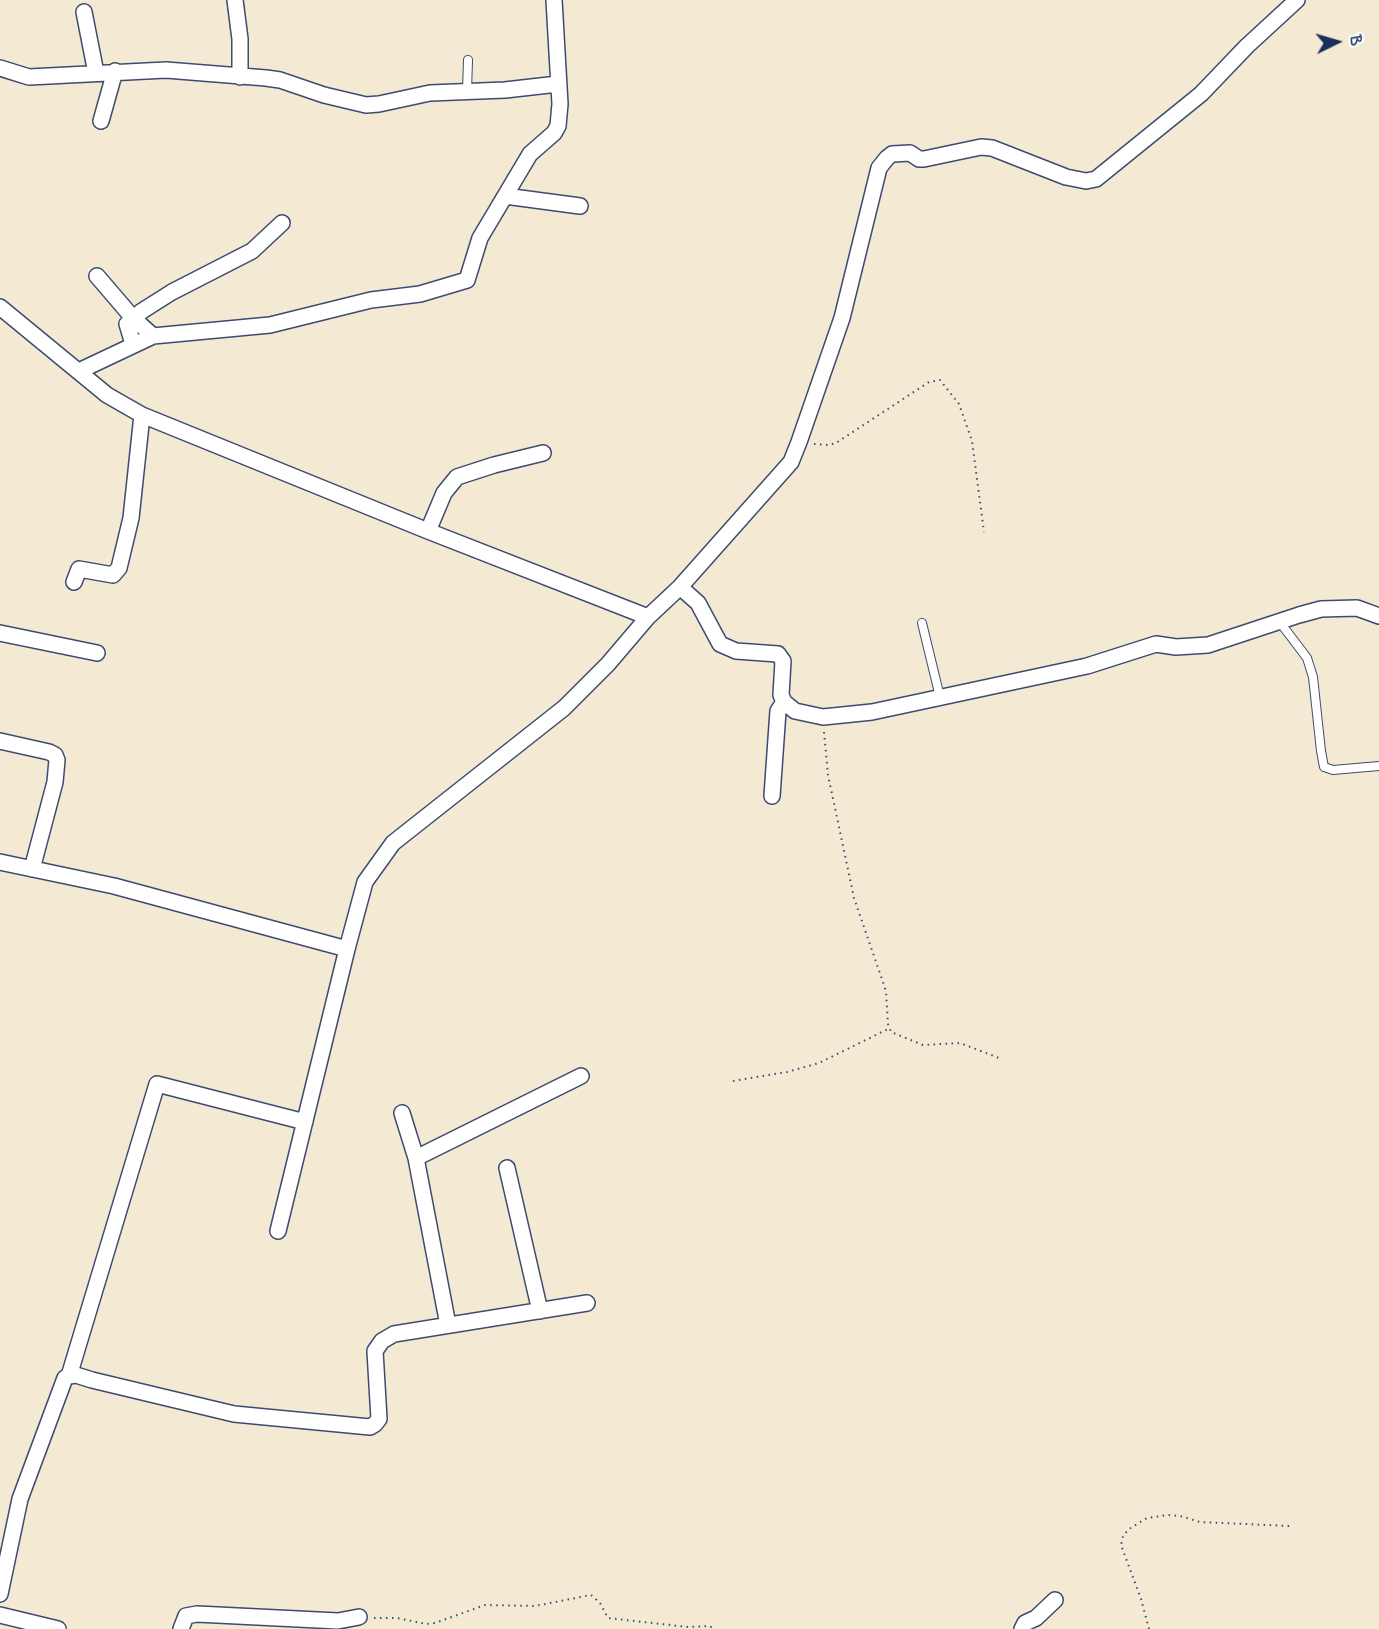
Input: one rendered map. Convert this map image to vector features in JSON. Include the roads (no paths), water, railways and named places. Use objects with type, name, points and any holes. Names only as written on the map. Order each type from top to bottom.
[{"type":"street","points":[[235,0],[240,39],[240,77]]},
{"type":"street","points":[[79,371],[153,336],[270,325],[371,300],[420,294],[463,282],[470,275],[480,238],[530,154],[554,133],[558,126],[560,116],[554,0]]},
{"type":"street","points":[[278,1231],[346,948],[365,882],[393,843],[564,708],[608,664],[648,617],[680,587],[790,462],[842,318],[879,168],[887,158],[892,154],[910,153],[919,159],[924,159],[981,147],[992,148],[1066,177],[1086,182],[1096,179],[1201,94],[1247,46],[1297,0]]},
{"type":"street","points":[[84,12],[96,73]]},
{"type":"street","points":[[0,68],[29,77],[115,71],[182,70],[280,80],[324,95],[366,105],[430,93],[505,90],[558,84]]},
{"type":"street","points":[[101,121],[115,71]]},
{"type":"street","points":[[505,196],[580,206]]},
{"type":"street","points":[[133,344],[127,324],[133,318],[172,292],[252,251],[282,224]]},
{"type":"street","points":[[97,276],[133,318],[153,336]]},
{"type":"street","points":[[0,307],[107,394],[142,415],[648,617]]},
{"type":"street","points":[[74,582],[79,569],[113,575],[119,568],[131,518],[142,415]]},
{"type":"street","points":[[428,531],[444,493],[457,477],[543,453]]},
{"type":"street","points":[[680,587],[698,603],[720,644],[736,651],[773,652],[782,657],[784,666],[781,695],[784,702],[795,711],[823,717],[872,712],[1087,666],[1156,644],[1176,647],[1208,645],[1321,609],[1357,608],[1379,615]]},
{"type":"street","points":[[0,633],[98,653]]},
{"type":"street","points":[[772,796],[778,711],[784,702]]},
{"type":"street","points":[[0,741],[50,752],[57,760],[55,782],[32,869]]},
{"type":"street","points":[[0,862],[114,886],[346,948]]},
{"type":"street","points":[[416,1158],[581,1076]]},
{"type":"street","points":[[69,1376],[157,1084],[305,1122]]},
{"type":"street","points":[[402,1113],[416,1158],[448,1325]]},
{"type":"street","points":[[507,1168],[540,1311]]},
{"type":"street","points":[[0,1594],[20,1499],[65,1378],[69,1376],[76,1375],[234,1414],[370,1427],[379,1419],[375,1351],[382,1341],[394,1334],[587,1303]]},
{"type":"street","points":[[1022,1629],[1025,1623],[1036,1618],[1055,1600]]},
{"type":"street","points":[[181,1629],[186,1616],[197,1614],[338,1625],[359,1617]]},
{"type":"street","points":[[0,1615],[58,1629]]},
{"type":"lane","points":[[467,91],[468,60]]},
{"type":"lane","points":[[1279,621],[1307,658],[1313,677],[1324,767],[1333,770],[1379,766]]},
{"type":"lane","points":[[922,623],[940,697]]}]
